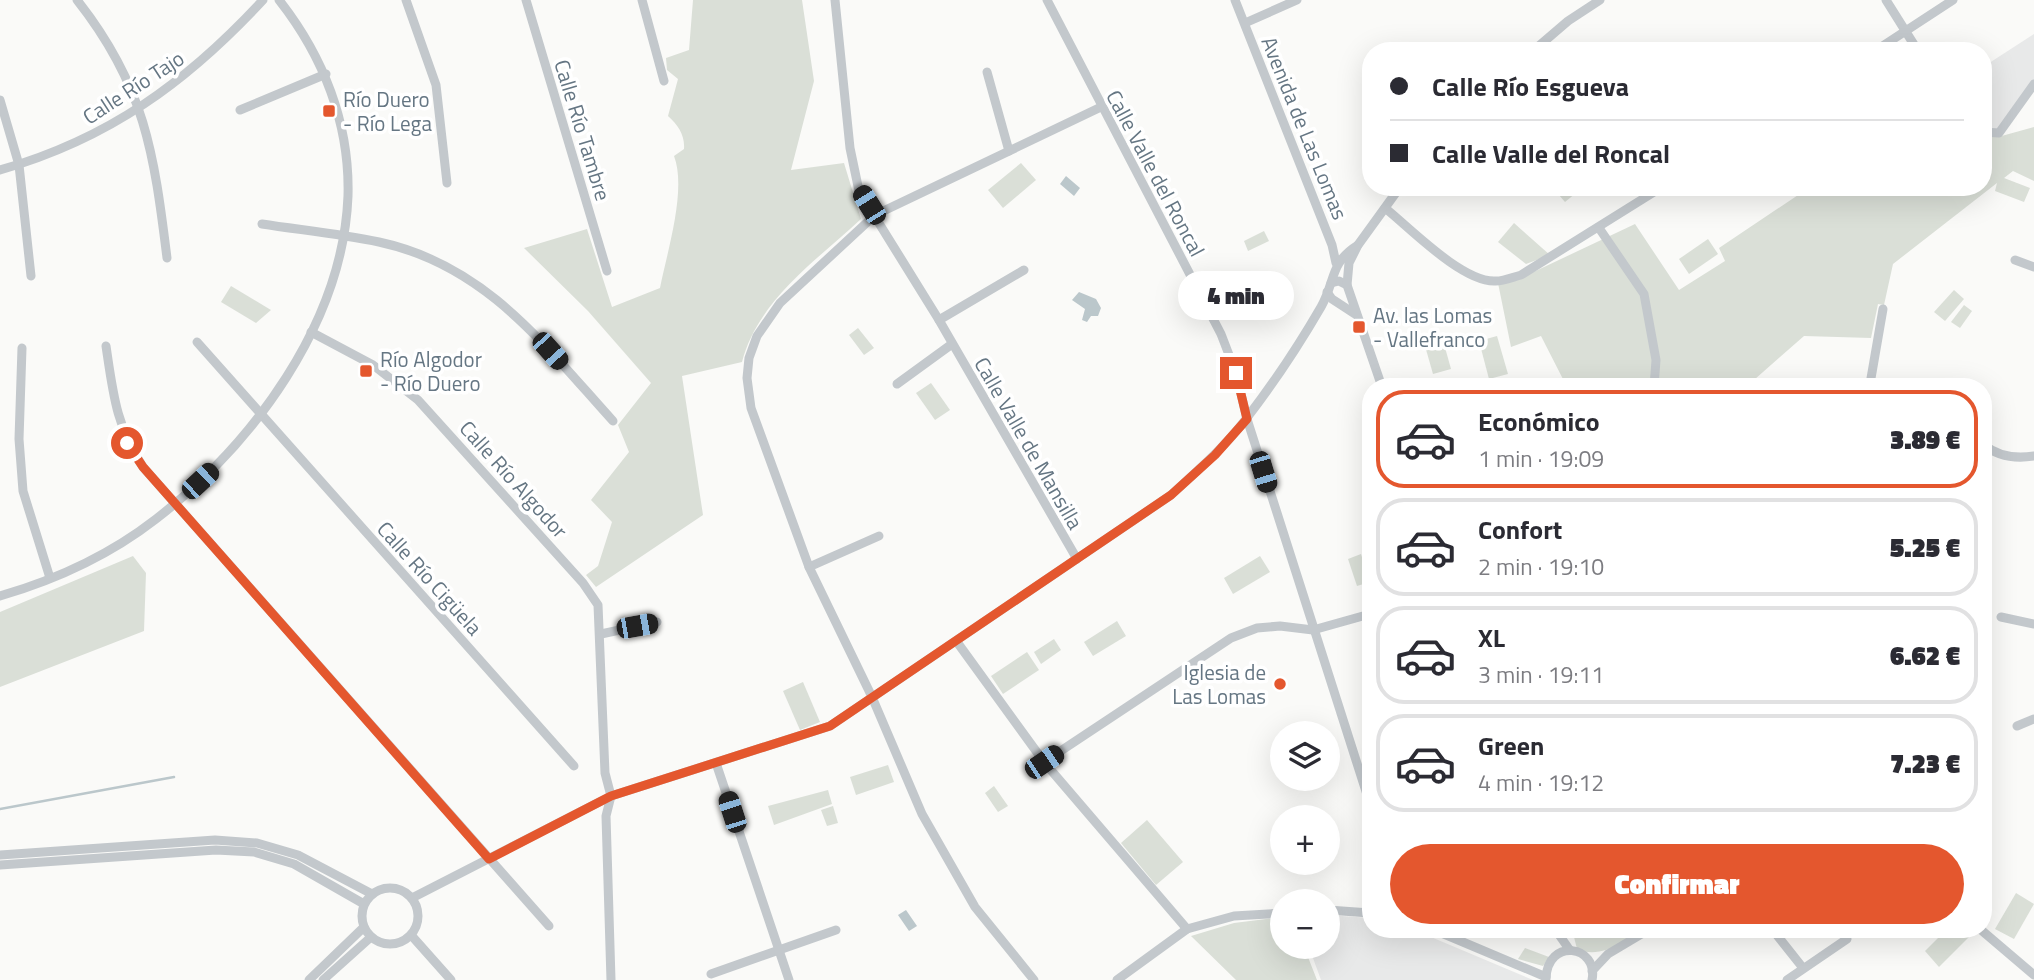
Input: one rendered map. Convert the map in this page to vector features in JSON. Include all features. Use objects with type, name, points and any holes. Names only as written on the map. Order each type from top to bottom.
[{"type":"street","points":[[77,0],[111,48],[140,108],[153,158],[167,258]]},
{"type":"street","name":"Calle Río Tajo","points":[[0,170],[80,141],[140,108],[190,73],[263,0]]},
{"type":"street","points":[[0,596],[50,579],[117,545],[175,503],[219,463],[260,413],[311,332],[331,282],[343,236],[348,195],[344,144],[326,74],[304,34],[279,0]]},
{"type":"street","points":[[406,0],[436,85],[447,183]]},
{"type":"street","name":"Calle Río Tambre","points":[[526,0],[607,271]]},
{"type":"street","points":[[642,0],[664,81]]},
{"type":"street","name":"Calle Valle de Mansilla","points":[[835,0],[852,166],[859,191],[939,320],[1077,559]]},
{"type":"street","name":"Calle Valle del Roncal","points":[[1047,0],[1221,334],[1236,373],[1247,419],[1362,780]]},
{"type":"street","name":"Avenida de Las Lomas","points":[[1235,0],[1339,259]]},
{"type":"street","name":"Avenida de Las Lomas","points":[[1245,23],[1297,0]]},
{"type":"street","points":[[1544,42],[1568,21],[1600,0]]},
{"type":"street","points":[[1886,0],[1913,42]]},
{"type":"street","points":[[1889,42],[1953,0]]},
{"type":"street","points":[[987,72],[1009,151]]},
{"type":"street","points":[[240,110],[326,74]]},
{"type":"street","points":[[1992,133],[1999,134],[2034,85]]},
{"type":"street","points":[[0,100],[19,165],[32,276]]},
{"type":"street","points":[[1034,980],[969,896],[922,814],[872,697],[809,567],[751,408],[749,358],[757,336],[780,303],[875,215],[1101,107]]},
{"type":"street","points":[[1340,302],[1347,296],[1349,263],[1394,196]]},
{"type":"street","points":[[1385,208],[1450,260],[1476,277],[1495,282],[1521,275],[1648,196]]},
{"type":"street","points":[[262,224],[343,236],[413,252],[472,281],[518,316],[612,421]]},
{"type":"street","points":[[1599,228],[1644,294],[1655,350],[1654,378]]},
{"type":"street","points":[[412,898],[611,796],[830,726],[1171,495],[1215,455],[1247,419],[1322,304],[1339,259],[1358,246]]},
{"type":"street","points":[[1339,259],[1349,263]]},
{"type":"street","points":[[2015,260],[2034,267]]},
{"type":"street","points":[[939,320],[1024,270]]},
{"type":"street","points":[[1329,287],[1339,281],[1347,286],[1379,378]]},
{"type":"street","points":[[1329,287],[1332,299],[1357,315]]},
{"type":"street","points":[[1873,378],[1883,309]]},
{"type":"street","name":"Calle Río Algodor","points":[[311,332],[373,365],[418,400],[583,583],[598,605],[605,773],[611,796],[606,816],[611,980]]},
{"type":"street","name":"Calle Río Cigüela","points":[[197,342],[574,766]]},
{"type":"street","name":"Calle Valle de Mansilla","points":[[897,384],[952,344]]},
{"type":"street","points":[[106,345],[118,421],[127,443],[143,467],[548,926]]},
{"type":"street","points":[[22,348],[19,439],[23,491],[50,579]]},
{"type":"street","points":[[1992,452],[2016,458],[2034,456]]},
{"type":"street","points":[[809,567],[879,536]]},
{"type":"street","points":[[1044,762],[1231,638],[1257,628],[1280,626],[1313,630],[1362,616]]},
{"type":"street","points":[[2001,617],[2034,624]]},
{"type":"street","points":[[601,634],[657,622]]},
{"type":"street","points":[[957,642],[1044,762],[1187,929]]},
{"type":"street","points":[[2017,726],[2034,719]]},
{"type":"street","points":[[716,763],[789,980]]},
{"type":"street","points":[[0,855],[215,840],[257,843],[298,855],[372,894]]},
{"type":"street","points":[[0,865],[216,850],[254,852],[294,863],[364,904]]},
{"type":"street","points":[[389,888],[397,889],[412,898],[418,917],[411,935],[391,944],[371,937],[364,927],[364,904],[372,894],[389,888]]},
{"type":"street","points":[[1340,911],[1362,912]]},
{"type":"street","points":[[1117,980],[1187,929],[1234,916],[1270,913]]},
{"type":"street","points":[[309,980],[364,927]]},
{"type":"street","points":[[711,974],[836,930]]},
{"type":"street","points":[[411,935],[451,980]]},
{"type":"street","points":[[323,980],[371,937]]},
{"type":"street","points":[[1454,938],[1529,968],[1546,978],[1549,964],[1557,953],[1569,949]]},
{"type":"street","points":[[1555,938],[1557,953]]},
{"type":"street","points":[[1561,938],[1569,949],[1584,955],[1608,954]]},
{"type":"street","points":[[1592,976],[1608,954],[1635,938]]},
{"type":"street","points":[[1779,938],[1803,968]]},
{"type":"street","points":[[1991,938],[2034,975]]},
{"type":"street","points":[[1787,980],[1847,939]]},
{"type":"street","points":[[1584,955],[1592,976]]},
{"type":"street","points":[[1529,968],[1549,964]]},
{"type":"shaded area","points":[[693,0],[802,0],[814,81],[791,170],[844,163],[861,219],[808,266],[775,301],[761,319],[742,362],[682,376],[703,515],[596,587],[586,575],[598,566],[612,522],[591,500],[629,452],[618,425],[651,383],[588,311],[524,248],[587,229],[612,307],[660,288],[677,203],[677,170],[674,156],[684,149],[680,131],[668,116],[678,79],[667,70],[666,58],[689,50]]},
{"type":"shaded area","points":[[2034,34],[2034,91],[1997,131],[1992,130],[1992,61]]},
{"type":"shaded area","points":[[2034,127],[2034,181],[2013,171],[2004,178],[2030,188],[2024,202],[1995,191],[1997,183],[1992,187],[1992,136],[1998,137]]},
{"type":"shaded area","points":[[1021,163],[1036,180],[1003,208],[988,190]]},
{"type":"shaded area","points":[[1066,176],[1080,188],[1074,196],[1060,184]]},
{"type":"shaded area","points":[[1560,196],[1572,196],[1565,202]]},
{"type":"shaded area","points":[[1797,196],[1980,196],[1893,264],[1884,305],[1878,304],[1871,338],[1804,336],[1756,378],[1562,378],[1541,336],[1511,347],[1498,283],[1525,276],[1635,224],[1679,290],[1725,261],[1719,248]]},
{"type":"shaded area","points":[[1514,223],[1550,255],[1526,264],[1498,242]]},
{"type":"shaded area","points":[[1264,231],[1269,241],[1248,251],[1244,241]]},
{"type":"shaded area","points":[[1708,239],[1718,254],[1689,274],[1679,259]]},
{"type":"shaded area","points":[[231,286],[271,310],[256,323],[221,302]]},
{"type":"shaded area","points":[[1249,287],[1254,299],[1229,309],[1224,298]]},
{"type":"shaded area","points":[[1954,290],[1964,299],[1945,321],[1934,312]]},
{"type":"shaded area","points":[[1079,292],[1096,299],[1101,308],[1098,316],[1091,316],[1087,322],[1082,320],[1085,309],[1072,300]]},
{"type":"shaded area","points":[[1964,305],[1972,311],[1960,328],[1951,322]]},
{"type":"shaded area","points":[[858,328],[874,348],[864,355],[849,335]]},
{"type":"shaded area","points":[[1441,333],[1451,369],[1433,374],[1423,339]]},
{"type":"shaded area","points":[[1497,336],[1508,374],[1489,378],[1479,341]]},
{"type":"shaded area","points":[[931,383],[950,410],[935,420],[916,393]]},
{"type":"shaded area","points":[[1361,554],[1362,584],[1357,586],[1348,559]]},
{"type":"shaded area","points":[[133,556],[146,573],[144,631],[0,687],[0,612]]},
{"type":"shaded area","points":[[1260,556],[1270,572],[1233,594],[1224,578]]},
{"type":"shaded area","points":[[1117,621],[1126,636],[1093,656],[1084,642]]},
{"type":"shaded area","points":[[1054,639],[1061,650],[1041,664],[1034,652]]},
{"type":"shaded area","points":[[1027,652],[1039,670],[1003,694],[991,676]]},
{"type":"shaded area","points":[[803,682],[820,722],[800,730],[783,691]]},
{"type":"shaded area","points":[[888,765],[894,782],[856,795],[850,777]]},
{"type":"shaded area","points":[[994,786],[1008,806],[998,812],[985,793]]},
{"type":"shaded area","points":[[828,790],[832,804],[774,825],[768,806]]},
{"type":"shaded area","points":[[833,806],[838,823],[827,826],[821,810]]},
{"type":"shaded area","points":[[1147,820],[1183,862],[1156,885],[1121,843]]},
{"type":"shaded area","points":[[2016,893],[2034,904],[2014,939],[1995,929]]},
{"type":"shaded area","points":[[906,910],[917,926],[909,931],[898,915]]},
{"type":"shaded area","points":[[1340,916],[1362,917],[1362,938],[1433,938],[1533,980],[1321,980],[1313,959],[1340,959]]},
{"type":"shaded area","points":[[1270,919],[1270,959],[1309,959],[1317,980],[1236,980],[1191,936],[1234,923]]},
{"type":"shaded area","points":[[1574,938],[1632,938],[1595,952],[1577,949]]},
{"type":"shaded area","points":[[1938,938],[1968,938],[1939,967],[1925,951]]},
{"type":"shaded area","points":[[1525,948],[1549,957],[1543,966],[1518,959]]},
{"type":"waterway","points":[[0,809],[174,777]]},
{"type":"place","name":"Río Duero - Río Lega","points":[[329,111]]},
{"type":"place","name":"Av. las Lomas - Vallefranco","points":[[1359,327]]},
{"type":"place","name":"Río Algodor - Río Duero","points":[[366,371]]},
{"type":"place","name":"Iglesia de Las Lomas","points":[[1280,684]]},
{"type":"route","points":[[127,443],[143,467],[489,859],[611,796],[830,726],[1171,495],[1215,455],[1247,419],[1236,373]]}]
